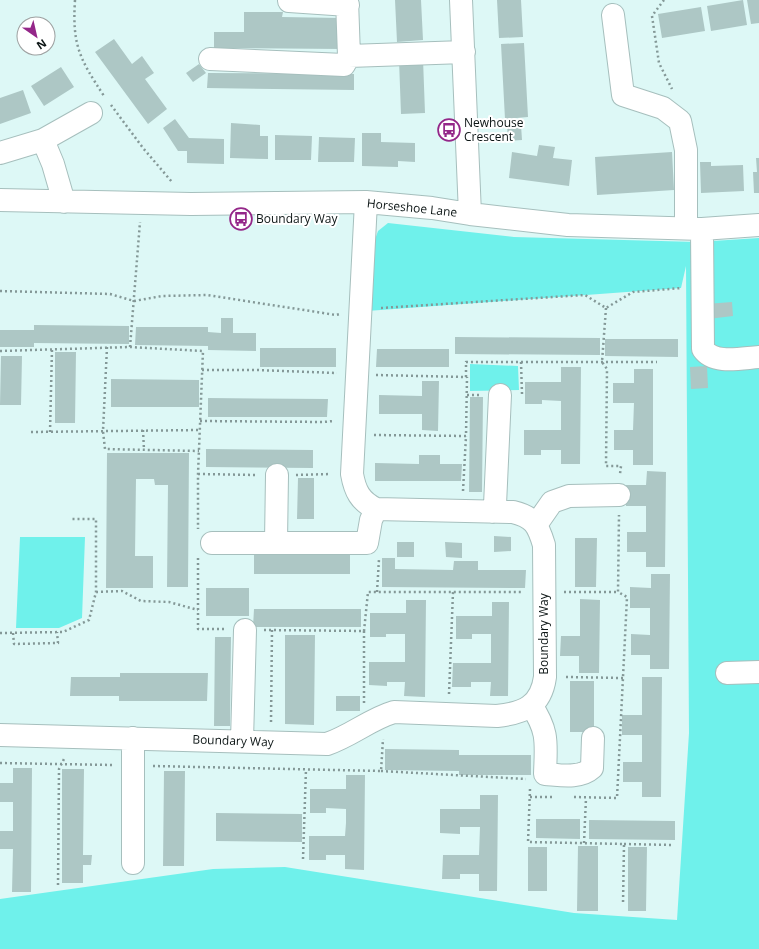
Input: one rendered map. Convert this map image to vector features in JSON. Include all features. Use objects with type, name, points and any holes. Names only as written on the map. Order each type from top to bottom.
[{"type":"street","points":[[461,0],[470,214]]},
{"type":"street","points":[[210,59],[344,65],[349,56],[347,2],[289,1]]},
{"type":"street","points":[[613,15],[623,95],[663,108],[680,121],[686,150],[694,228],[703,349],[707,355],[714,359],[759,357]]},
{"type":"street","points":[[349,56],[464,52]]},
{"type":"street","points":[[0,153],[43,140],[102,104]]},
{"type":"street","points":[[43,140],[53,164],[64,202]]},
{"type":"street","name":"Horseshoe Lane","points":[[0,200],[142,204],[366,202],[432,208],[470,214],[568,225],[694,228],[759,225]]},
{"type":"street","points":[[366,202],[352,474],[355,488],[362,500],[376,509],[513,512],[525,515],[536,525],[552,502],[569,496],[619,496]]},
{"type":"street","points":[[492,512],[495,504],[500,395]]},
{"type":"street","points":[[276,542],[277,475]]},
{"type":"street","points":[[212,543],[367,543],[371,520],[376,509]]},
{"type":"street","name":"Boundary Way","points":[[0,735],[133,738],[242,734],[326,744],[343,738],[385,715],[394,712],[497,716],[524,711],[531,705],[541,692],[544,677],[544,545],[536,525]]},
{"type":"street","points":[[242,734],[245,630]]},
{"type":"street","points":[[727,673],[759,672]]},
{"type":"street","points":[[531,705],[543,723],[546,737],[538,777],[578,775],[586,773],[592,768],[593,738]]},
{"type":"street","points":[[133,738],[133,862]]},
{"type":"path","points":[[75,0],[73,26],[80,55],[102,104],[143,148],[191,204]]},
{"type":"path","points":[[130,347],[142,204]]},
{"type":"path","points":[[606,308],[633,292],[681,288],[682,282]]},
{"type":"path","points":[[0,291],[110,294],[134,301],[162,296],[207,296],[336,315],[360,309],[585,295],[606,308]]},
{"type":"path","points":[[606,308],[602,362],[607,369],[606,466],[620,466],[618,592]]},
{"type":"path","points":[[107,347],[103,431],[105,449],[198,451]]},
{"type":"path","points":[[0,351],[107,347],[203,351],[198,474]]},
{"type":"path","points":[[50,432],[52,349]]},
{"type":"path","points":[[462,512],[466,436],[466,362],[656,362]]},
{"type":"path","points":[[202,370],[327,372],[357,375],[466,377],[467,374]]},
{"type":"path","points":[[200,421],[354,428],[466,436]]},
{"type":"path","points":[[143,430],[144,450]]},
{"type":"path","points":[[31,432],[200,430]]},
{"type":"path","points":[[0,633],[63,632],[88,620],[96,592],[96,519],[71,519]]},
{"type":"path","points":[[96,592],[122,591],[141,601],[169,602],[198,610]]},
{"type":"path","points":[[364,726],[364,631],[368,592],[618,592],[627,597],[617,798],[570,798]]},
{"type":"path","points":[[448,714],[453,592]]},
{"type":"path","points":[[198,629],[364,631]]},
{"type":"path","points":[[242,734],[271,727],[272,630]]},
{"type":"path","points":[[13,633],[14,644],[58,643],[57,632]]},
{"type":"path","points":[[544,677],[623,678]]},
{"type":"path","points":[[381,771],[385,715]]},
{"type":"path","points":[[58,885],[59,769],[65,758],[65,737]]},
{"type":"path","points":[[0,763],[306,769],[538,777],[530,797],[528,842],[672,845]]},
{"type":"path","points":[[304,860],[306,769]]},
{"type":"path","points":[[530,797],[562,797]]},
{"type":"path","points":[[584,843],[586,798]]},
{"type":"path","points":[[623,904],[624,844]]},
{"type":"shaded area","points":[[388,223],[514,237],[697,242],[759,238],[759,949],[0,949],[0,899],[213,869],[285,867],[574,913],[677,920],[689,733],[686,266],[681,288],[367,311],[371,251],[378,231]]},
{"type":"shaded area","points":[[470,364],[518,366],[519,390],[470,391]]},
{"type":"shaded area","points":[[20,537],[85,537],[82,618],[59,628],[16,628]]},
{"type":"building","points":[[395,0],[421,0],[423,40],[397,42]]},
{"type":"building","points":[[497,0],[521,0],[523,37],[499,38]]},
{"type":"building","points":[[743,0],[747,25],[711,31],[707,6]]},
{"type":"building","points":[[747,0],[759,0],[759,23],[751,24]]},
{"type":"building","points":[[701,7],[705,31],[662,38],[658,14]]},
{"type":"building","points":[[244,12],[283,12],[282,17],[342,18],[342,49],[214,48],[214,32],[244,32]]},
{"type":"building","points":[[114,39],[132,64],[142,56],[154,73],[145,79],[167,109],[148,124],[95,52]]},
{"type":"building","points":[[524,43],[528,117],[505,119],[501,44]]},
{"type":"building","points":[[423,59],[425,113],[401,114],[399,60]]},
{"type":"building","points":[[199,64],[206,73],[193,82],[186,73]]},
{"type":"building","points":[[61,67],[74,87],[44,106],[31,86]]},
{"type":"building","points":[[208,73],[354,74],[354,90],[207,88]]},
{"type":"building","points":[[23,90],[31,113],[0,124],[0,98]]},
{"type":"building","points":[[175,119],[189,138],[224,139],[224,164],[187,163],[187,151],[178,151],[163,128]]},
{"type":"building","points":[[231,123],[260,125],[260,136],[268,136],[268,159],[230,158]]},
{"type":"building","points":[[507,125],[521,125],[522,140],[508,141]]},
{"type":"building","points":[[362,133],[381,133],[381,142],[415,143],[415,162],[398,161],[398,167],[362,166]]},
{"type":"building","points":[[275,135],[312,136],[311,160],[275,160]]},
{"type":"building","points":[[319,137],[355,138],[354,162],[318,162]]},
{"type":"building","points":[[539,145],[555,147],[553,158],[572,160],[569,186],[509,178],[512,152],[537,156]]},
{"type":"building","points":[[672,152],[674,190],[597,195],[595,157]]},
{"type":"building","points":[[756,158],[759,158],[759,193],[754,193],[753,172],[757,172]]},
{"type":"building","points":[[700,162],[711,162],[711,166],[743,165],[744,191],[701,193]]},
{"type":"building","points":[[732,302],[733,316],[708,319],[706,304]]},
{"type":"building","points":[[221,318],[233,318],[233,333],[256,333],[256,351],[208,350],[208,346],[135,345],[136,327],[208,327],[208,332],[221,333]]},
{"type":"building","points":[[34,325],[129,326],[129,344],[34,343],[34,347],[0,347],[0,330],[34,330]]},
{"type":"building","points":[[455,337],[600,338],[600,355],[455,354]]},
{"type":"building","points":[[605,339],[678,339],[678,357],[605,356]]},
{"type":"building","points":[[260,348],[336,348],[336,367],[260,367]]},
{"type":"building","points":[[377,349],[449,349],[449,367],[376,367]]},
{"type":"building","points":[[55,352],[76,352],[75,423],[55,423]]},
{"type":"building","points":[[1,356],[22,356],[21,405],[0,405]]},
{"type":"building","points":[[707,366],[708,388],[691,389],[690,367]]},
{"type":"building","points":[[561,367],[581,367],[580,464],[561,464],[561,450],[541,450],[541,455],[524,455],[524,430],[561,430],[561,401],[542,400],[542,404],[525,404],[525,382],[561,382]]},
{"type":"building","points":[[634,369],[653,369],[653,465],[633,465],[633,450],[614,450],[614,430],[633,430],[634,403],[613,403],[613,383],[634,383]]},
{"type":"building","points":[[111,379],[199,380],[199,407],[111,407]]},
{"type":"building","points":[[422,381],[439,381],[438,431],[422,430],[422,414],[379,414],[379,395],[422,396]]},
{"type":"building","points":[[470,397],[483,397],[482,492],[469,492]]},
{"type":"building","points":[[208,398],[328,399],[327,417],[208,417]]},
{"type":"building","points":[[206,449],[313,450],[313,468],[206,467]]},
{"type":"building","points":[[107,453],[189,453],[188,587],[167,587],[168,485],[155,485],[154,479],[136,479],[135,556],[153,556],[153,588],[106,588]]},
{"type":"building","points":[[419,455],[440,455],[440,464],[462,464],[461,481],[375,481],[375,463],[419,464]]},
{"type":"building","points":[[647,471],[666,472],[665,567],[646,567],[646,552],[627,552],[627,532],[646,532],[646,506],[626,506],[626,485],[646,485]]},
{"type":"building","points":[[298,478],[314,478],[314,519],[297,519]]},
{"type":"building","points":[[494,536],[511,537],[511,551],[494,552]]},
{"type":"building","points":[[575,538],[597,538],[596,587],[575,587]]},
{"type":"building","points":[[397,542],[414,542],[414,557],[397,557]]},
{"type":"building","points":[[445,542],[462,543],[462,558],[446,557]]},
{"type":"building","points":[[254,555],[350,555],[350,574],[254,574]]},
{"type":"building","points":[[382,558],[395,558],[395,569],[453,570],[454,561],[478,561],[478,570],[526,570],[525,588],[382,587]]},
{"type":"building","points":[[651,574],[670,574],[669,669],[650,669],[650,655],[631,655],[631,634],[650,635],[650,608],[630,608],[630,587],[651,588]]},
{"type":"building","points":[[206,588],[249,588],[249,616],[206,616]]},
{"type":"building","points":[[580,599],[600,600],[599,673],[579,673],[579,656],[560,656],[561,636],[580,636]]},
{"type":"building","points":[[406,600],[426,600],[425,697],[404,696],[405,682],[387,682],[387,686],[369,685],[369,662],[405,662],[405,634],[386,634],[386,637],[370,637],[370,613],[406,613]]},
{"type":"building","points":[[492,602],[509,602],[508,696],[490,696],[491,682],[471,682],[471,687],[452,687],[453,663],[491,663],[491,634],[472,634],[472,639],[456,639],[456,616],[492,616]]},
{"type":"building","points":[[254,609],[361,609],[361,627],[253,627]]},
{"type":"building","points":[[285,635],[315,635],[314,725],[285,724]]},
{"type":"building","points":[[215,637],[231,637],[230,726],[214,726]]},
{"type":"building","points":[[120,673],[208,673],[207,701],[119,701],[119,696],[70,696],[71,677],[120,677]]},
{"type":"building","points":[[642,677],[662,677],[661,797],[642,797],[642,782],[623,782],[623,762],[642,762],[642,735],[622,735],[622,715],[642,715]]},
{"type":"building","points":[[570,681],[594,681],[594,732],[570,732]]},
{"type":"building","points":[[336,696],[360,696],[360,711],[336,711]]},
{"type":"building","points":[[385,749],[459,750],[459,755],[531,755],[531,775],[459,775],[459,771],[385,770]]},
{"type":"building","points":[[13,768],[32,768],[31,892],[12,892],[13,849],[0,849],[0,831],[13,831],[13,802],[0,802],[0,783],[13,783]]},
{"type":"building","points":[[62,769],[84,769],[83,855],[92,855],[91,865],[83,865],[83,883],[62,883]]},
{"type":"building","points":[[164,771],[185,771],[184,866],[163,866]]},
{"type":"building","points":[[346,775],[365,775],[364,870],[345,869],[345,855],[326,855],[326,860],[309,860],[309,836],[345,836],[346,823],[346,809],[326,808],[326,813],[310,813],[310,789],[346,789]]},
{"type":"building","points":[[480,795],[498,795],[497,891],[479,891],[479,874],[460,874],[460,879],[442,879],[443,855],[479,855],[480,827],[460,827],[460,834],[440,833],[440,809],[480,809]]},
{"type":"building","points":[[216,813],[302,814],[302,842],[216,841]]},
{"type":"building","points":[[536,819],[580,819],[580,839],[536,838]]},
{"type":"building","points":[[589,820],[675,821],[675,840],[589,839]]},
{"type":"building","points":[[578,846],[598,846],[598,911],[577,911]]},
{"type":"building","points":[[528,847],[547,847],[547,891],[528,891]]},
{"type":"building","points":[[628,847],[647,847],[646,911],[628,911]]},
{"type":"place","name":"Newhouse Crescent","points":[[449,130]]},
{"type":"place","name":"Boundary Way","points":[[241,219]]}]
